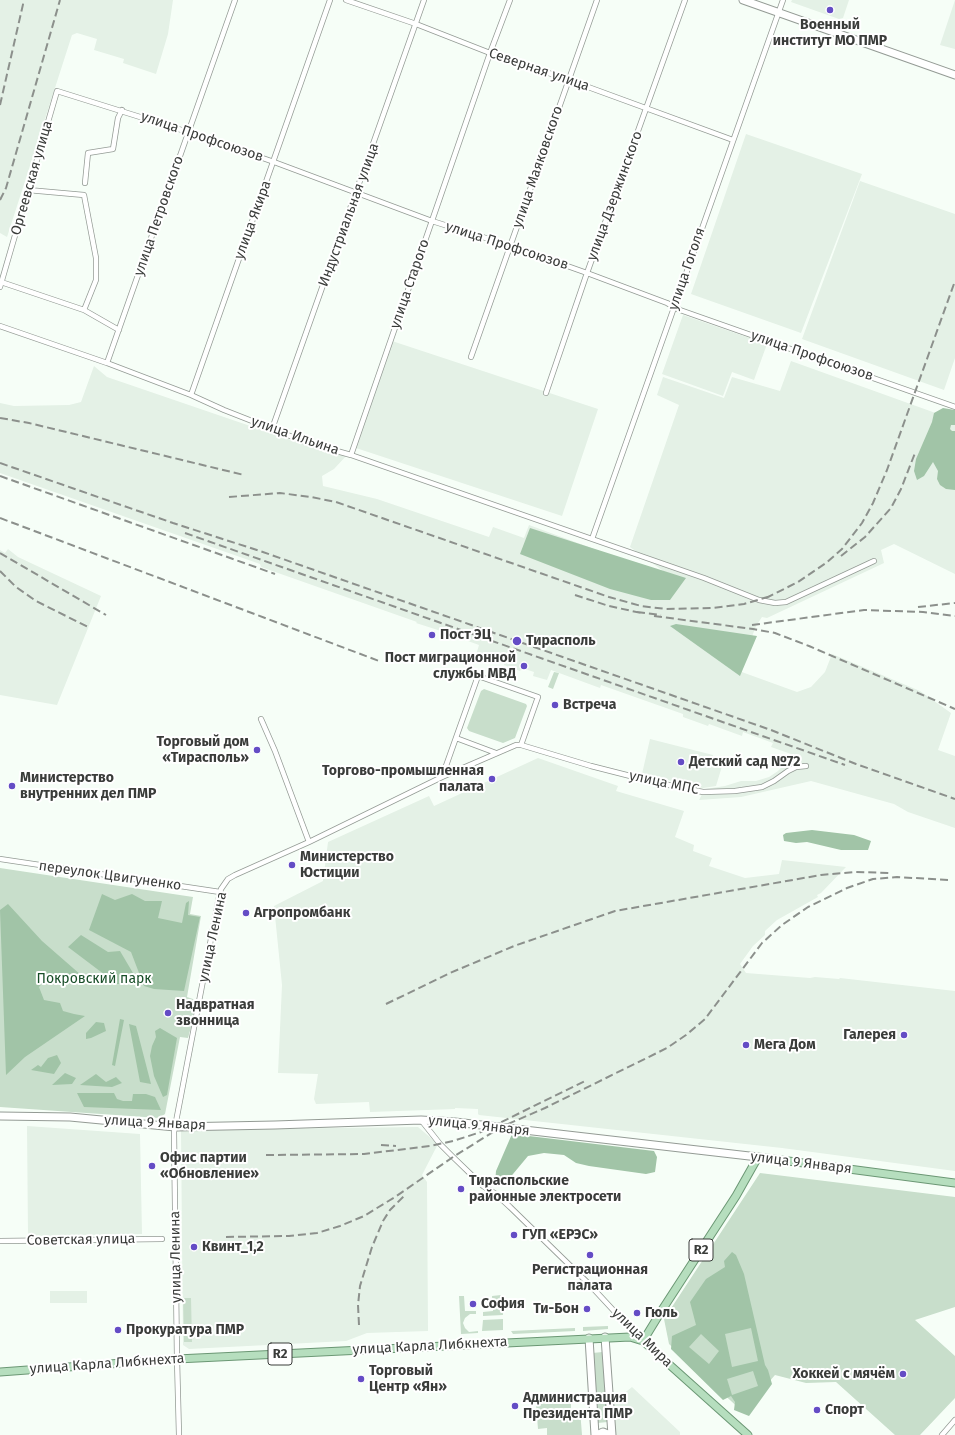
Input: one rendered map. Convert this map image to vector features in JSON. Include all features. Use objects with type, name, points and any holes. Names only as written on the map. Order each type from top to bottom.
[{"type":"main road","name":"улица 9 Января","points":[[758,1157],[955,1183]]},
{"type":"main road","name":"R2","points":[[643,1342],[736,1196],[758,1157]]},
{"type":"main road","name":"улица Карла Либкнехта","points":[[0,1372],[177,1359],[589,1338],[630,1337],[643,1342]]},
{"type":"main road","name":"улица Мира","points":[[643,1342],[748,1435]]},
{"type":"street","name":"улица Петровского","points":[[107,363],[235,0]]},
{"type":"street","name":"улица Якира","points":[[191,395],[330,0]]},
{"type":"street","name":"Северная улица","points":[[346,0],[416,24],[490,53],[569,80],[733,140]]},
{"type":"street","name":"Индустриальная улица","points":[[272,429],[357,193],[424,0]]},
{"type":"street","name":"улица Старого","points":[[351,455],[490,53],[510,0]]},
{"type":"street","name":"улица Маяковского","points":[[471,357],[597,0]]},
{"type":"street","name":"улица Дзержинского","points":[[546,393],[685,0]]},
{"type":"street","points":[[743,0],[955,75]]},
{"type":"street","name":"улица Гоголя","points":[[592,539],[783,0]]},
{"type":"street","name":"улица Профсоюзов","points":[[58,91],[122,110],[274,162],[432,221],[511,246],[588,273],[674,306],[680,310],[955,407]]},
{"type":"street","name":"Оргеевская улица","points":[[1,285],[58,91]]},
{"type":"street","points":[[85,183],[88,153],[113,149],[118,118],[122,110]]},
{"type":"street","points":[[28,190],[84,195],[96,258],[96,280],[84,310]]},
{"type":"street","points":[[1,285],[84,310],[119,330]]},
{"type":"street","name":"улица Ильина","points":[[0,326],[107,363],[191,395],[308,443],[351,455],[704,578],[759,600],[775,603],[786,602],[874,561]]},
{"type":"street","points":[[442,777],[478,676],[538,697],[520,745]]},
{"type":"street","points":[[261,720],[275,751],[309,842]]},
{"type":"street","points":[[456,738],[496,753]]},
{"type":"street","name":"улица Ленина","points":[[179,1435],[175,1126],[220,892],[226,883],[235,875],[309,842],[442,777],[510,746],[520,745]]},
{"type":"street","name":"улица МПС","points":[[520,745],[591,766],[654,782],[703,792],[735,791],[762,787],[796,767],[806,766]]},
{"type":"street","name":"переулок Цвигуненко","points":[[0,859],[220,892]]},
{"type":"street","name":"улица 9 Января","points":[[0,1116],[70,1117],[175,1126],[275,1125],[421,1120],[455,1122],[758,1157]]},
{"type":"street","name":"улица Мира","points":[[421,1120],[440,1144],[453,1157],[483,1186],[496,1194],[510,1207],[589,1284],[643,1342]]},
{"type":"street","name":"Советская улица","points":[[0,1241],[162,1239]]},
{"type":"street","points":[[589,1338],[596,1435],[603,1432],[611,1435],[605,1338]]},
{"type":"street","points":[[942,1435],[955,1420]]},
{"type":"shaded area","points":[[0,0],[173,0],[168,34],[156,74],[123,63],[124,59],[94,50],[97,39],[77,33],[72,35],[7,237],[0,233]]},
{"type":"shaded area","name":"Военный институт МО ПМР","points":[[792,0],[849,0],[843,18],[839,19],[791,2]]},
{"type":"shaded area","points":[[955,0],[955,49],[940,45]]},
{"type":"shaded area","points":[[746,134],[862,174],[801,333],[691,294]]},
{"type":"shaded area","points":[[860,181],[955,214],[955,358],[944,390],[802,339]]},
{"type":"shaded area","points":[[683,315],[767,344],[754,380],[732,372],[723,396],[662,374]]},
{"type":"shaded area","points":[[392,341],[598,409],[562,516],[356,448]]},
{"type":"shaded area","points":[[791,361],[955,420],[955,574],[894,544],[881,550],[884,563],[767,618],[762,617],[756,626],[739,671],[797,692],[811,687],[825,672],[832,654],[920,691],[951,713],[938,750],[955,756],[955,828],[908,812],[894,804],[811,781],[741,797],[699,800],[705,789],[725,786],[741,781],[756,781],[769,777],[778,771],[794,755],[771,747],[773,743],[743,732],[742,736],[709,724],[708,726],[683,717],[683,714],[601,685],[600,688],[551,670],[547,680],[533,676],[534,672],[522,668],[520,671],[504,665],[505,661],[488,655],[486,658],[476,655],[479,645],[468,641],[469,640],[416,623],[417,622],[261,567],[260,564],[0,473],[0,403],[14,406],[69,405],[81,402],[94,366],[107,377],[335,455],[337,452],[347,455],[334,469],[322,476],[323,486],[377,499],[489,537],[493,527],[524,538],[529,525],[673,578],[630,547],[679,405],[657,395],[663,377],[724,398],[732,377],[780,391]]},
{"type":"shaded area","points":[[8,549],[18,557],[101,596],[57,705],[0,695],[0,550],[5,553]]},
{"type":"shaded area","name":"Детский сад №72","points":[[650,739],[713,755],[713,760],[723,763],[716,786],[703,788],[642,774]]},
{"type":"shaded area","points":[[538,758],[618,786],[616,791],[684,811],[675,837],[694,845],[693,851],[712,858],[709,866],[745,878],[779,874],[782,860],[846,867],[821,893],[817,895],[818,897],[777,920],[765,931],[765,935],[753,946],[740,964],[746,973],[810,978],[840,978],[955,991],[955,1171],[782,1148],[479,1115],[478,1109],[455,1108],[370,1112],[369,1102],[316,1104],[314,1099],[318,1074],[278,1073],[282,985],[274,906],[323,881],[328,842],[429,796],[434,806]]},
{"type":"shaded area","points":[[27,1126],[140,1134],[142,1234],[28,1236]]},
{"type":"shaded area","points":[[418,1127],[438,1144],[422,1175],[427,1182],[428,1331],[367,1333],[346,1341],[189,1349],[183,1345],[181,1130]]},
{"type":"shaded area","points":[[50,1291],[87,1291],[87,1303],[50,1303]]},
{"type":"shaded area","points":[[632,1387],[680,1432],[680,1435],[615,1435],[612,1403]]},
{"type":"green space","points":[[943,408],[955,410],[955,425],[951,425],[950,429],[955,431],[955,490],[946,489],[940,485],[937,479],[938,471],[933,462],[924,476],[917,480],[914,471],[916,459],[932,422],[934,413]]},
{"type":"green space","points":[[530,528],[686,578],[670,600],[651,600],[610,589],[520,554]]},
{"type":"green space","points":[[676,624],[757,636],[740,676],[670,626]]},
{"type":"green space","points":[[554,672],[559,673],[553,689],[548,687]]},
{"type":"green space","points":[[484,689],[526,704],[527,706],[515,738],[503,743],[469,731],[467,728],[481,691]]},
{"type":"green space","points":[[812,830],[854,835],[871,841],[868,850],[841,850],[807,842],[796,843],[784,841],[783,835],[786,833]]},
{"type":"green space","name":"Покровский парк","points":[[0,868],[193,897],[190,914],[201,916],[187,997],[196,1000],[193,1015],[188,1017],[187,1022],[191,1027],[188,1038],[180,1037],[165,1114],[159,1118],[0,1107]]},
{"type":"green space","points":[[102,894],[115,900],[132,894],[145,901],[162,901],[158,918],[182,923],[186,903],[189,901],[188,915],[200,917],[184,991],[154,989],[144,986],[131,952],[89,930]]},
{"type":"green space","points":[[8,904],[42,941],[81,975],[50,975],[39,987],[44,1000],[60,1003],[63,1011],[85,1016],[25,1057],[6,1075],[0,910]]},
{"type":"green space","points":[[81,935],[108,952],[120,951],[133,973],[128,984],[117,984],[68,947]]},
{"type":"green space","points":[[120,1019],[124,1020],[115,1066],[112,1065]]},
{"type":"green space","points":[[96,1022],[104,1023],[106,1031],[86,1039],[86,1033]]},
{"type":"green space","points":[[129,1024],[136,1026],[151,1084],[140,1082]]},
{"type":"green space","points":[[160,1028],[177,1038],[167,1095],[163,1097],[154,1076],[150,1056],[156,1037],[155,1031]]},
{"type":"green space","points":[[57,1055],[61,1063],[54,1074],[31,1070],[38,1065],[41,1067],[48,1058]]},
{"type":"green space","points":[[65,1073],[76,1078],[72,1084],[52,1085]]},
{"type":"green space","points":[[96,1074],[106,1082],[116,1077],[122,1083],[112,1087],[80,1085]]},
{"type":"green space","points":[[77,1093],[114,1093],[117,1099],[123,1101],[132,1101],[133,1094],[146,1094],[155,1097],[161,1110],[84,1107]]},
{"type":"green space","points":[[512,1134],[654,1151],[657,1157],[655,1172],[646,1174],[589,1166],[576,1163],[564,1155],[544,1153],[528,1156],[508,1180],[500,1186],[495,1184],[496,1171]]},
{"type":"green space","points":[[760,1173],[955,1197],[955,1307],[915,1320],[955,1356],[955,1398],[920,1435],[895,1435],[836,1382],[806,1383],[775,1375],[743,1412],[669,1344],[664,1319]]},
{"type":"green space","points":[[732,1252],[736,1255],[744,1274],[765,1365],[772,1384],[749,1416],[734,1410],[735,1402],[731,1396],[723,1400],[671,1349],[672,1336],[696,1325],[690,1302],[706,1279],[725,1267],[724,1261]],"holes":[[[751,1328],[758,1361],[732,1367],[725,1334]],[[701,1334],[719,1351],[709,1364],[689,1347]],[[753,1371],[758,1386],[732,1395],[727,1379]]]},
{"type":"green space","points":[[501,1295],[503,1315],[483,1316],[483,1312],[493,1311],[492,1296]]},
{"type":"green space","points":[[459,1296],[464,1296],[465,1311],[476,1311],[476,1314],[470,1314],[465,1318],[463,1323],[465,1328],[469,1332],[478,1331],[478,1333],[461,1334]]},
{"type":"green space","points":[[183,1298],[191,1298],[192,1342],[184,1342]]},
{"type":"green space","points":[[503,1319],[503,1330],[482,1331],[483,1320]]},
{"type":"green space","points":[[608,1326],[608,1329],[583,1331],[583,1327]]},
{"type":"green space","points":[[575,1328],[575,1331],[513,1334],[511,1331]]},
{"type":"green space","points":[[603,1352],[608,1422],[597,1423],[592,1353]]},
{"type":"green space","points":[[571,1402],[571,1409],[580,1409],[582,1435],[547,1435],[547,1428],[538,1429],[536,1404]]},
{"type":"railway","points":[[0,105],[24,0]]},
{"type":"railway","points":[[0,200],[6,188],[60,0]]},
{"type":"railway","points":[[766,598],[798,582],[826,563],[842,549],[862,523],[873,503],[887,470],[955,281]]},
{"type":"railway","points":[[0,418],[29,423],[244,475]]},
{"type":"railway","points":[[841,556],[865,537],[891,508],[901,489],[915,453]]},
{"type":"railway","points":[[0,463],[173,523],[260,551],[771,730],[856,764],[955,799]]},
{"type":"railway","points":[[0,476],[275,574]]},
{"type":"railway","points":[[229,497],[280,493],[336,502],[609,597],[641,606],[666,609],[712,608],[744,604],[771,596]]},
{"type":"railway","points":[[0,518],[379,661]]},
{"type":"railway","points":[[185,533],[845,765]]},
{"type":"railway","points":[[0,553],[106,615]]},
{"type":"railway","points":[[0,571],[16,587],[36,601],[90,628]]},
{"type":"railway","points":[[575,595],[609,606],[641,613]]},
{"type":"railway","points":[[918,607],[955,603]]},
{"type":"railway","points":[[752,625],[864,610],[923,612],[955,616]]},
{"type":"railway","points":[[637,612],[661,615]]},
{"type":"railway","points":[[654,616],[775,633],[809,646],[955,709]]},
{"type":"railway","points":[[386,1004],[450,973],[514,946],[615,911],[821,875],[855,872],[891,873]]},
{"type":"railway","points":[[226,1237],[289,1236],[317,1233],[340,1226],[364,1216],[501,1127],[545,1108],[667,1048],[686,1035],[705,1019],[762,943],[782,925],[808,907],[847,888],[873,879],[897,877],[948,880]]},
{"type":"railway","points":[[266,1155],[364,1154],[430,1146],[453,1141],[481,1132],[587,1080]]},
{"type":"railway","points":[[381,1145],[396,1146]]},
{"type":"railway","points":[[359,1325],[358,1305],[360,1286],[372,1247],[383,1221],[390,1210],[404,1196]]},
{"type":"place","name":"Военный институт МО ПМР","points":[[830,10]]},
{"type":"place","name":"Пост ЭЦ","points":[[432,635]]},
{"type":"place","name":"Тирасполь","points":[[517,641]]},
{"type":"place","name":"Пост миграционной службы МВД","points":[[524,666]]},
{"type":"place","name":"Встреча","points":[[555,705]]},
{"type":"place","name":"Торговый дом «Тирасполь»","points":[[257,750]]},
{"type":"place","name":"Детский сад №72","points":[[681,762]]},
{"type":"place","name":"Торгово-промышленная палата","points":[[492,779]]},
{"type":"place","name":"Министерство внутренних дел ПМР","points":[[12,786]]},
{"type":"place","name":"Министерство Юстиции","points":[[292,865]]},
{"type":"place","name":"Агропромбанк","points":[[246,913]]},
{"type":"place","name":"Надвратная звонница","points":[[168,1013]]},
{"type":"place","name":"Галерея","points":[[904,1035]]},
{"type":"place","name":"Мега Дом","points":[[746,1045]]},
{"type":"place","name":"Офис партии «Обновление»","points":[[152,1166]]},
{"type":"place","name":"Тираспольские районные электросети","points":[[461,1189]]},
{"type":"place","name":"ГУП «ЕРЭС»","points":[[514,1235]]},
{"type":"place","name":"Квинт_1,2","points":[[194,1247]]},
{"type":"place","name":"Регистрационная палата","points":[[590,1255]]},
{"type":"place","name":"София","points":[[473,1304]]},
{"type":"place","name":"Ти-Бон","points":[[587,1309]]},
{"type":"place","name":"Гюль","points":[[637,1313]]},
{"type":"place","name":"Прокуратура ПМР","points":[[118,1330]]},
{"type":"place","name":"Хоккей с мячём","points":[[903,1374]]},
{"type":"place","name":"Торговый Центр «Ян»","points":[[361,1379]]},
{"type":"place","name":"Администрация Президента ПМР","points":[[515,1406]]},
{"type":"place","name":"Спорт","points":[[817,1410]]}]
